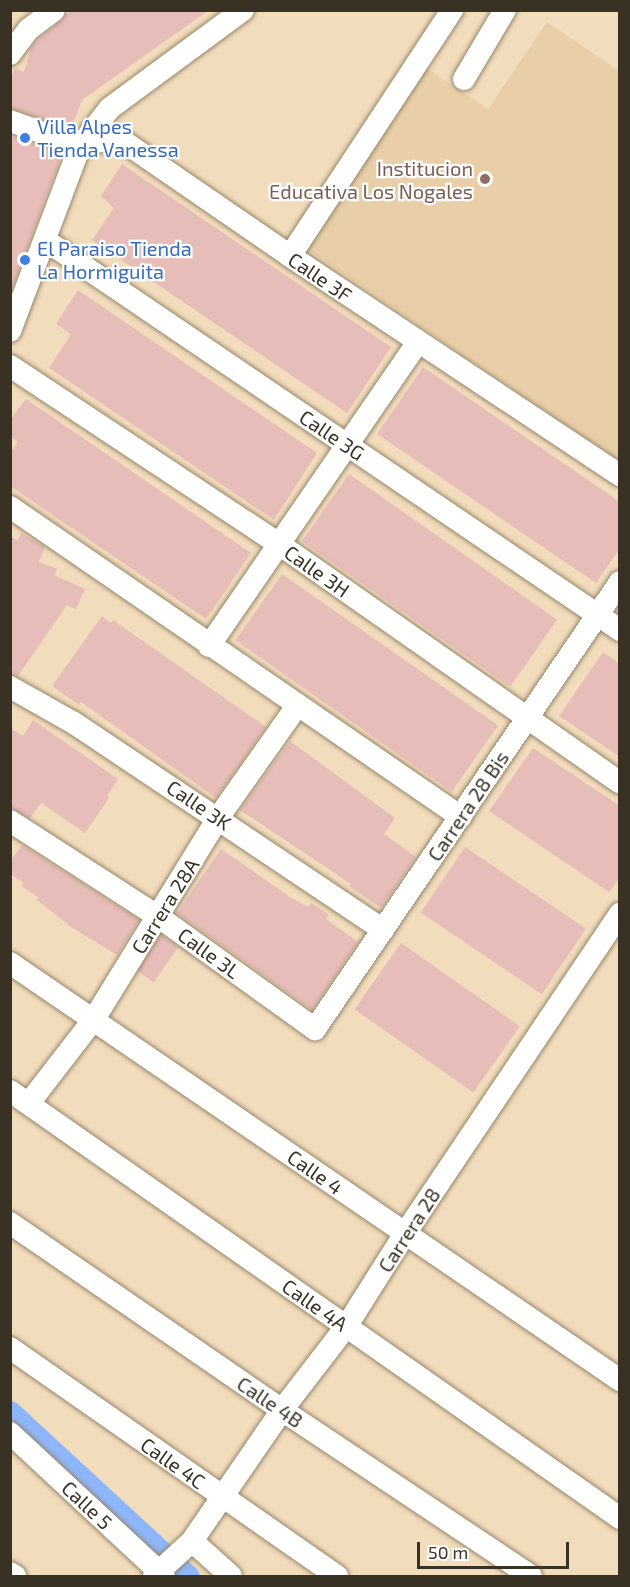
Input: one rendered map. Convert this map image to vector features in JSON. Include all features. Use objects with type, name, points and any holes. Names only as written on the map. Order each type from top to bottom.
[{"type":"street","points":[[10,54],[29,29],[54,10]]},
{"type":"street","points":[[10,331],[80,146],[110,108],[243,10]]},
{"type":"street","points":[[290,256],[452,10]]},
{"type":"street","points":[[464,79],[506,10]]},
{"type":"street","points":[[10,121],[80,146]]},
{"type":"street","name":"Calle 3F","points":[[80,146],[117,137],[290,256],[620,475]]},
{"type":"street","name":"Calle 3G","points":[[45,240],[620,630]]},
{"type":"street","points":[[209,646],[418,342]]},
{"type":"street","name":"Calle 3H","points":[[10,366],[279,544],[620,783]]},
{"type":"street","points":[[10,507],[209,646],[461,817]]},
{"type":"street","name":"Carrera 28 Bis","points":[[315,1029],[620,582]]},
{"type":"street","name":"Calle 3K","points":[[10,687],[74,723],[383,930]]},
{"type":"street","name":"Carrera 28A","points":[[20,1097],[94,1019],[218,818],[297,706]]},
{"type":"street","name":"Calle 3L","points":[[10,821],[159,917],[315,1029]]},
{"type":"street","name":"Carrera 28","points":[[169,1564],[346,1327],[404,1235],[620,914]]},
{"type":"street","name":"Calle 4","points":[[10,963],[404,1235],[620,1380]]},
{"type":"street","name":"Calle 4A","points":[[20,1097],[620,1518]]},
{"type":"street","name":"Calle 4B","points":[[10,1224],[282,1410],[531,1576]]},
{"type":"street","name":"Calle 4C","points":[[10,1348],[337,1576]]},
{"type":"street","name":"Calle 5","points":[[10,1432],[169,1564],[231,1576]]},
{"type":"street","points":[[10,1573],[15,1576]]},
{"type":"shaded area","name":"Institucion Educativa Los Nogales","points":[[547,22],[619,71],[619,460],[304,247],[426,68],[488,109]]},
{"type":"building","points":[[72,10],[209,10],[82,100],[71,129],[10,108],[10,81],[15,68],[24,72],[31,48]]},
{"type":"building","points":[[10,136],[62,154],[11,291],[10,291]]},
{"type":"building","points":[[122,164],[391,347],[347,413],[92,240],[114,208],[101,196]]},
{"type":"building","points":[[78,290],[317,453],[274,520],[49,368],[71,334],[56,324]]},
{"type":"building","points":[[423,367],[620,502],[620,548],[596,583],[377,434]]},
{"type":"building","points":[[26,399],[251,553],[206,619],[10,486],[10,453],[18,442],[10,436],[10,420]]},
{"type":"building","points":[[349,474],[557,620],[510,687],[302,541]]},
{"type":"building","points":[[21,533],[45,547],[39,562],[57,569],[54,575],[85,589],[76,609],[67,605],[18,676],[10,674],[10,537],[18,540]]},
{"type":"building","points":[[282,574],[498,725],[452,792],[236,640]]},
{"type":"building","points":[[102,616],[111,623],[113,620],[266,727],[216,798],[81,702],[79,705],[52,686]]},
{"type":"building","points":[[603,652],[620,664],[620,757],[559,716]]},
{"type":"building","points":[[33,720],[118,779],[107,796],[109,798],[85,833],[41,803],[30,818],[10,808],[10,728],[23,736]]},
{"type":"building","points":[[290,741],[395,818],[384,834],[416,857],[381,908],[349,886],[351,884],[240,810]]},
{"type":"building","points":[[533,748],[620,806],[620,877],[609,892],[489,811]]},
{"type":"building","points":[[22,845],[139,920],[117,955],[71,927],[37,900],[38,897],[21,886],[24,883],[10,874],[10,862]]},
{"type":"building","points":[[465,847],[586,929],[542,994],[421,912]]},
{"type":"building","points":[[221,849],[290,897],[308,907],[311,903],[329,915],[326,919],[358,942],[312,1010],[177,913]]},
{"type":"building","points":[[161,935],[178,947],[154,982],[136,970]]},
{"type":"building","points":[[401,943],[520,1026],[473,1093],[355,1009]]},
{"type":"waterway","points":[[10,1411],[189,1576]]},
{"type":"place","name":"Villa Alpes Tienda Vanessa","points":[[25,138]]},
{"type":"place","name":"Institucion Educativa Los Nogales","points":[[485,179]]},
{"type":"place","name":"El Paraiso Tienda La Hormiguita","points":[[25,260]]}]
